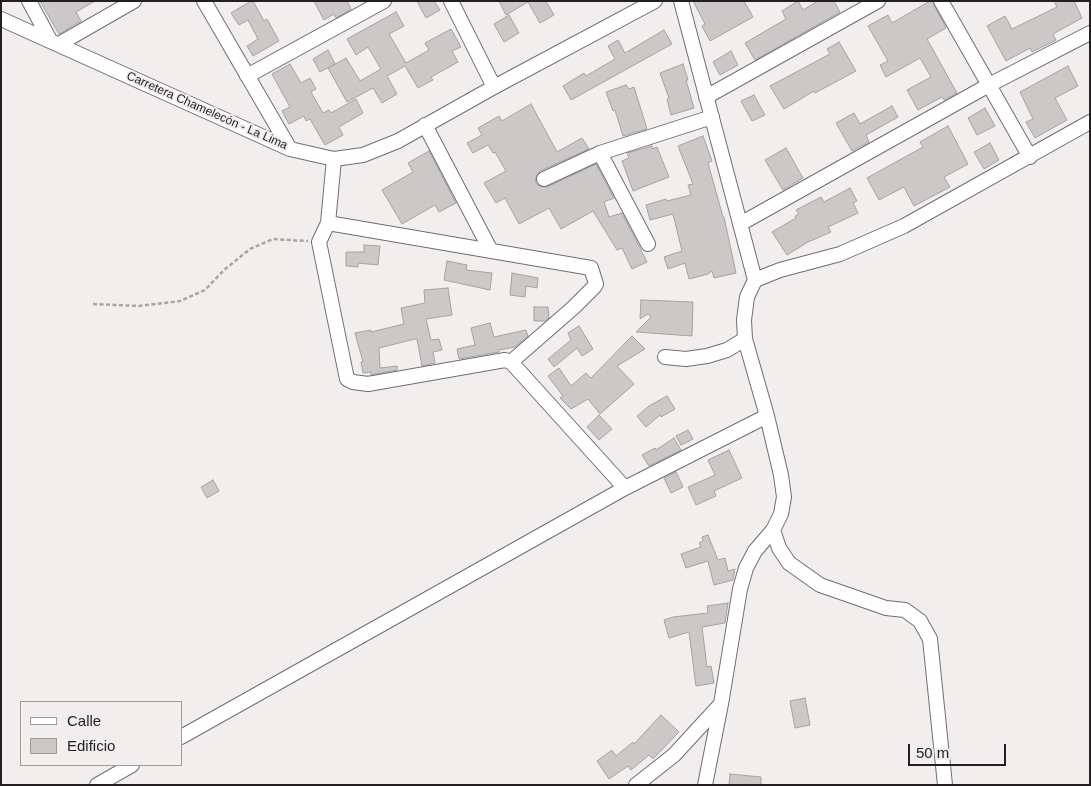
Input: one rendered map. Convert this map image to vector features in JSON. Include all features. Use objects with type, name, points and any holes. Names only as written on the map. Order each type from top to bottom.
[{"type":"street","points":[[29,1],[55,42],[113,7],[134,1]]},
{"type":"street","points":[[204,1],[290,149]]},
{"type":"street","points":[[247,76],[384,1]]},
{"type":"street","points":[[451,1],[494,87]]},
{"type":"street","name":"Carretera Chamelecón - La Lima","points":[[1,19],[290,149],[334,159],[363,155],[398,141],[655,1]]},
{"type":"street","points":[[681,1],[755,280],[747,297],[744,320],[745,339],[767,416],[781,475],[784,497],[781,514],[773,530],[755,551],[746,568],[740,589],[721,704],[705,785]]},
{"type":"street","points":[[706,97],[878,1]]},
{"type":"street","points":[[941,1],[1030,157]]},
{"type":"street","points":[[740,224],[989,85],[1090,33]]},
{"type":"street","points":[[544,179],[600,153],[712,118]]},
{"type":"street","points":[[755,280],[780,270],[840,254],[904,226],[1090,122]]},
{"type":"street","points":[[425,125],[491,251]]},
{"type":"street","points":[[600,153],[648,244]]},
{"type":"street","points":[[334,159],[328,223],[319,242],[347,379],[353,382],[368,384],[505,360],[511,362],[626,488]]},
{"type":"street","points":[[328,223],[591,268],[596,284],[574,307],[511,362]]},
{"type":"street","points":[[664,357],[686,359],[707,356],[727,350],[745,339]]},
{"type":"street","points":[[182,736],[626,488],[767,416]]},
{"type":"street","points":[[773,530],[780,548],[789,563],[820,585],[886,608],[905,610],[920,621],[930,639],[945,785]]},
{"type":"street","points":[[636,785],[674,755],[721,704]]},
{"type":"street","points":[[97,785],[130,766]]},
{"type":"path","points":[[93,304],[139,306],[180,302],[205,290],[224,270],[250,249],[273,239],[319,242]]},
{"type":"building","points":[[40,1],[95,1],[76,12],[81,21],[59,34]]},
{"type":"building","points":[[253,1],[264,21],[267,19],[279,41],[253,56],[247,46],[258,39],[248,20],[239,25],[231,13]]},
{"type":"building","points":[[314,1],[347,1],[351,9],[336,18],[334,14],[324,20]]},
{"type":"building","points":[[417,1],[434,1],[440,10],[426,18]]},
{"type":"building","points":[[499,1],[546,1],[554,15],[540,23],[528,2],[506,15]]},
{"type":"building","points":[[693,1],[744,1],[753,17],[710,41],[702,26],[705,24]]},
{"type":"building","points":[[798,1],[803,10],[818,1],[834,1],[840,12],[755,60],[745,43],[786,19],[782,11]]},
{"type":"building","points":[[932,1],[946,28],[927,39],[957,93],[944,100],[942,97],[918,110],[907,90],[931,77],[920,58],[886,77],[880,65],[888,61],[868,26],[888,15],[892,23]]},
{"type":"building","points":[[1054,1],[1074,1],[1082,18],[1053,34],[1056,40],[1032,52],[1030,48],[1006,61],[987,26],[1005,16],[1012,29],[1057,7]]},
{"type":"building","points":[[396,12],[404,26],[389,34],[406,63],[429,50],[425,43],[451,29],[461,47],[452,51],[458,62],[431,77],[433,80],[418,88],[405,66],[387,76],[397,94],[382,103],[373,88],[347,102],[328,68],[346,58],[360,81],[381,69],[368,47],[356,55],[347,39]]},
{"type":"building","points":[[509,15],[519,33],[504,42],[494,24]]},
{"type":"building","points":[[664,30],[672,44],[571,100],[563,86],[584,73],[586,76],[615,59],[608,46],[618,40],[625,53]]},
{"type":"building","points":[[839,42],[856,71],[815,93],[814,91],[784,109],[770,86],[830,54],[827,49]]},
{"type":"building","points":[[328,50],[335,64],[320,72],[313,59]]},
{"type":"building","points":[[731,51],[738,65],[720,75],[713,62]]},
{"type":"building","points":[[290,64],[301,83],[310,78],[316,89],[311,92],[323,113],[329,110],[331,113],[356,99],[363,113],[339,127],[343,135],[325,145],[310,119],[306,121],[304,116],[289,124],[282,111],[290,107],[272,74]]},
{"type":"building","points":[[683,64],[694,108],[671,115],[667,99],[669,98],[660,73]]},
{"type":"building","points":[[1068,66],[1078,86],[1055,98],[1067,120],[1035,138],[1026,122],[1033,119],[1020,92]]},
{"type":"building","points":[[626,85],[629,89],[634,87],[647,129],[623,136],[615,110],[613,111],[606,92]]},
{"type":"building","points":[[754,95],[765,115],[752,121],[741,101]]},
{"type":"building","points":[[531,104],[557,152],[582,138],[589,149],[540,171],[535,178],[536,183],[539,186],[547,187],[596,164],[614,198],[604,202],[609,217],[622,213],[647,262],[632,269],[622,248],[617,250],[593,211],[561,229],[549,208],[519,224],[505,198],[496,203],[484,183],[506,171],[495,152],[493,153],[488,145],[473,153],[467,143],[482,135],[478,128],[499,116],[502,121]]},
{"type":"building","points":[[892,106],[898,117],[866,135],[869,142],[852,151],[836,123],[854,113],[860,124]]},
{"type":"building","points":[[985,108],[995,126],[977,135],[968,118]]},
{"type":"building","points":[[948,126],[968,164],[944,177],[950,187],[914,206],[904,187],[879,200],[867,178],[923,147],[920,142]]},
{"type":"building","points":[[703,136],[712,161],[708,163],[724,217],[736,273],[714,278],[712,271],[708,274],[689,279],[685,263],[668,269],[664,257],[682,251],[673,214],[650,220],[646,205],[666,199],[667,201],[691,195],[688,185],[693,184],[678,146]]},
{"type":"building","points":[[990,143],[999,160],[984,169],[974,152]]},
{"type":"building","points":[[652,146],[652,149],[657,147],[669,177],[633,191],[622,161],[629,158],[627,153]]},
{"type":"building","points":[[786,148],[803,178],[783,190],[765,160]]},
{"type":"building","points":[[429,151],[456,203],[439,212],[435,205],[402,224],[382,190],[413,172],[408,163]]},
{"type":"building","points":[[850,188],[857,201],[853,203],[858,213],[828,227],[831,232],[808,242],[787,255],[772,232],[796,218],[795,216],[799,214],[796,210],[821,197],[824,202]]},
{"type":"building","points":[[364,245],[380,246],[378,265],[358,263],[358,267],[346,266],[346,252],[364,252]]},
{"type":"building","points":[[447,261],[467,265],[466,270],[492,273],[490,290],[444,280]]},
{"type":"building","points":[[512,273],[538,278],[537,288],[526,286],[525,297],[510,295]]},
{"type":"building","points":[[448,288],[452,315],[426,319],[431,340],[439,339],[442,350],[433,352],[435,363],[422,366],[417,339],[415,339],[379,348],[380,368],[397,366],[397,370],[371,375],[371,372],[363,373],[361,362],[363,362],[355,333],[371,330],[371,332],[404,324],[401,308],[425,303],[424,290]]},
{"type":"building","points":[[641,300],[693,302],[692,336],[636,332],[651,317],[648,314],[640,319]]},
{"type":"building","points":[[534,307],[548,307],[549,318],[545,321],[534,321]]},
{"type":"building","points":[[490,323],[494,337],[526,330],[528,336],[515,347],[499,350],[499,352],[459,359],[457,349],[475,345],[471,328]]},
{"type":"building","points":[[579,326],[593,349],[582,356],[577,348],[554,367],[548,359],[571,340],[568,333]]},
{"type":"building","points":[[632,336],[645,349],[617,366],[634,384],[600,414],[588,399],[571,409],[560,398],[563,396],[548,376],[559,368],[571,386],[586,373],[591,378]]},
{"type":"building","points":[[667,396],[675,409],[661,417],[660,415],[646,427],[637,416],[649,406]]},
{"type":"building","points":[[599,415],[612,429],[599,440],[587,427]]},
{"type":"building","points":[[688,430],[693,439],[681,445],[676,436]]},
{"type":"building","points":[[674,438],[681,450],[649,466],[642,455],[655,448],[656,450]]},
{"type":"building","points":[[729,450],[742,478],[714,491],[716,496],[696,505],[688,487],[715,475],[708,460]]},
{"type":"building","points":[[676,472],[683,487],[671,493],[664,478]]},
{"type":"building","points":[[213,480],[219,491],[207,498],[201,487]]},
{"type":"building","points":[[708,535],[718,560],[725,558],[728,571],[735,569],[733,580],[714,585],[708,561],[686,568],[681,554],[701,547],[699,543],[703,541],[702,537]]},
{"type":"building","points":[[728,603],[725,623],[702,627],[707,667],[711,666],[714,683],[696,686],[689,632],[669,638],[664,620],[673,617],[708,613],[707,606]]},
{"type":"building","points":[[805,698],[810,725],[795,728],[790,701]]},
{"type":"building","points":[[661,715],[679,732],[653,759],[649,755],[631,770],[628,766],[609,779],[597,761],[612,750],[616,756],[633,742],[634,744]]},
{"type":"building","points":[[730,774],[761,777],[761,785],[729,785]]}]
